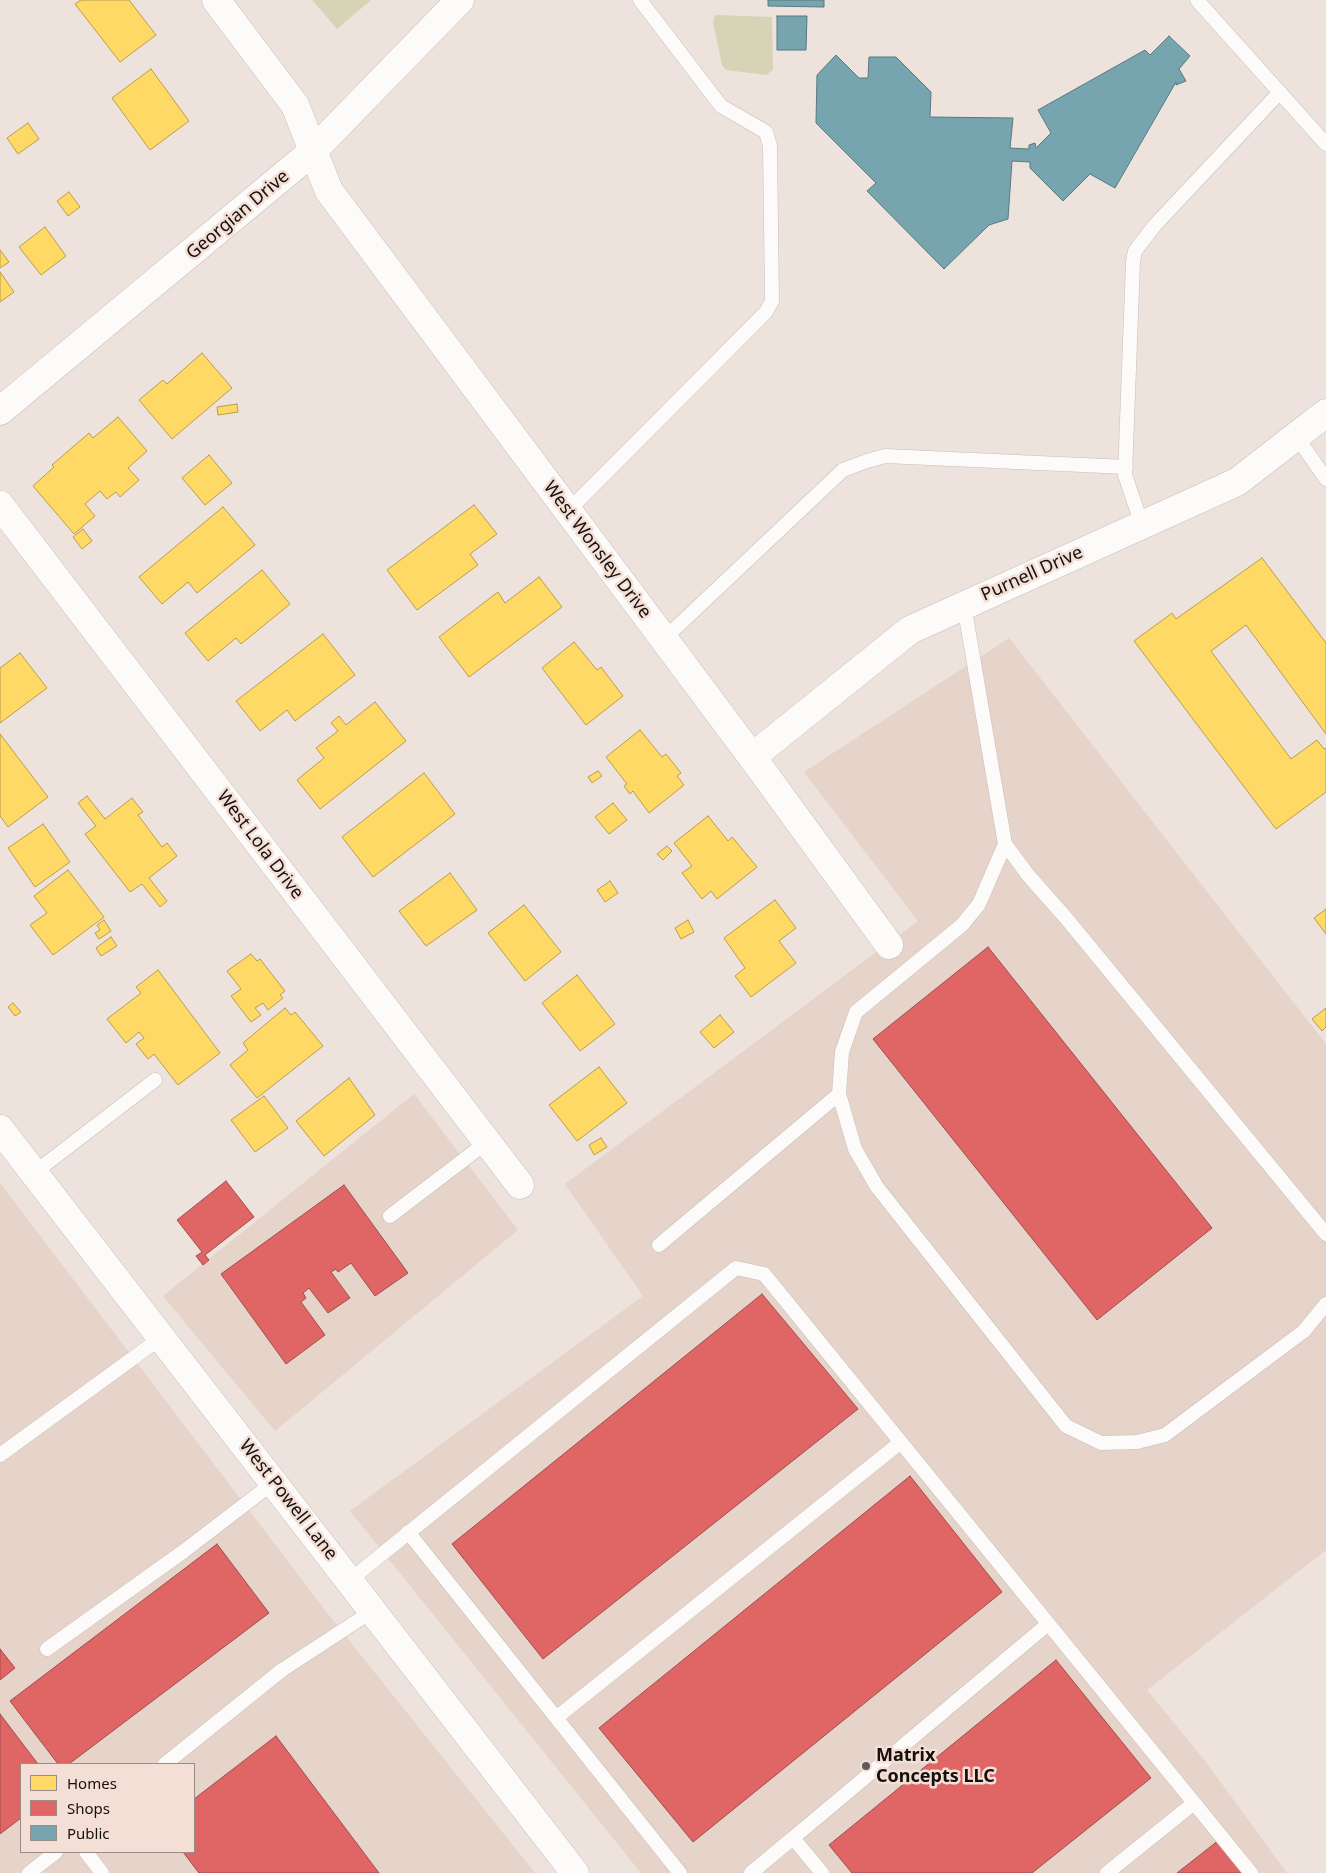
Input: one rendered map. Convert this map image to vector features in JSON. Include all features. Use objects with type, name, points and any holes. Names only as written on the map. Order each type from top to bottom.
[{"type":"street","name":"West Wonsley Drive","points":[[216,0],[295,105],[329,191],[752,757],[889,945]]},
{"type":"street","name":"Georgian Drive","points":[[0,411],[312,152],[460,0]]},
{"type":"street","name":"Purnell Drive","points":[[752,757],[910,630],[1237,482],[1326,413]]},
{"type":"street","name":"West Lola Drive","points":[[0,505],[520,1185]]},
{"type":"street","name":"West Powell Lane","points":[[4,1142],[34,1173],[374,1610],[575,1873]]},
{"type":"lane","points":[[568,511],[766,312],[772,301],[770,146],[766,132],[720,106],[640,0]]},
{"type":"lane","points":[[1197,0],[1326,144]]},
{"type":"lane","points":[[1142,525],[1125,475],[1133,262],[1136,251],[1155,225],[1280,92]]},
{"type":"lane","points":[[1296,436],[1326,479]]},
{"type":"lane","points":[[664,639],[843,470],[867,461],[885,456],[1126,467]]},
{"type":"lane","points":[[964,605],[1005,844],[1028,875],[1066,918],[1326,1234]]},
{"type":"lane","points":[[1005,844],[979,904],[962,925],[856,1012],[842,1052],[839,1094],[855,1149],[877,1187],[1066,1426],[1101,1443],[1137,1442],[1165,1435],[1304,1332],[1326,1304]]},
{"type":"lane","points":[[34,1173],[156,1080]]},
{"type":"lane","points":[[659,1245],[839,1094]]},
{"type":"lane","points":[[390,1216],[487,1142]]},
{"type":"lane","points":[[350,1580],[736,1268],[764,1274],[1251,1873]]},
{"type":"lane","points":[[0,1455],[162,1337]]},
{"type":"lane","points":[[556,1718],[901,1442]]},
{"type":"lane","points":[[47,1649],[184,1551],[274,1482]]},
{"type":"lane","points":[[408,1532],[680,1873]]},
{"type":"lane","points":[[166,1763],[282,1670],[374,1610]]},
{"type":"lane","points":[[751,1873],[1048,1624]]},
{"type":"lane","points":[[1107,1873],[1194,1803]]},
{"type":"lane","points":[[793,1838],[822,1873]]},
{"type":"lane","points":[[29,1873],[55,1853]]},
{"type":"lane","points":[[87,1853],[102,1873]]},
{"type":"shaded area","points":[[312,0],[371,0],[337,29]]},
{"type":"shaded area","points":[[715,15],[772,17],[773,69],[767,75],[726,70],[722,65],[713,22]]},
{"type":"shaded area","points":[[1009,638],[1326,1044],[1326,1550],[1147,1690],[1206,1762],[1287,1873],[641,1873],[350,1511],[643,1296],[565,1184],[918,921],[804,772]]},
{"type":"shaded area","points":[[414,1094],[518,1230],[275,1431],[163,1296]]},
{"type":"shaded area","points":[[0,1183],[328,1614],[535,1873],[0,1873]]},
{"type":"building: Homes","points":[[81,0],[129,0],[156,35],[120,62],[75,4]]},
{"type":"building: Homes","points":[[151,69],[189,121],[150,150],[112,98]]},
{"type":"building: Homes","points":[[28,123],[39,139],[18,154],[7,138]]},
{"type":"building: Homes","points":[[69,192],[80,207],[68,216],[57,201]]},
{"type":"building: Homes","points":[[45,227],[66,256],[41,275],[19,247]]},
{"type":"building: Homes","points":[[0,250],[9,262],[0,268]]},
{"type":"building: Homes","points":[[0,272],[14,292],[0,302]]},
{"type":"building: Homes","points":[[202,353],[232,388],[172,439],[139,400],[163,380],[167,384]]},
{"type":"building: Homes","points":[[237,404],[238,412],[218,415],[217,407]]},
{"type":"building: Homes","points":[[118,417],[147,451],[128,468],[139,480],[120,497],[116,492],[107,499],[100,491],[85,504],[95,516],[74,534],[33,486],[54,467],[52,465],[89,433],[93,438]]},
{"type":"building: Homes","points":[[209,455],[232,483],[205,505],[182,478]]},
{"type":"building: Homes","points":[[474,505],[497,534],[470,554],[478,565],[417,610],[387,570]]},
{"type":"building: Homes","points":[[223,507],[255,545],[197,593],[188,582],[162,604],[139,577]]},
{"type":"building: Homes","points":[[83,529],[92,541],[82,549],[73,537]]},
{"type":"building: Homes","points":[[1262,558],[1326,643],[1326,734],[1246,625],[1211,651],[1291,759],[1317,740],[1324,749],[1326,748],[1326,792],[1276,829],[1134,641],[1172,613],[1176,619]]},
{"type":"building: Homes","points":[[262,570],[290,604],[241,644],[236,638],[208,661],[185,633]]},
{"type":"building: Homes","points":[[539,577],[562,607],[469,677],[439,637],[498,592],[505,603]]},
{"type":"building: Homes","points":[[323,634],[355,675],[295,721],[287,710],[260,731],[236,701]]},
{"type":"building: Homes","points":[[574,642],[597,670],[601,667],[623,696],[586,725],[542,668]]},
{"type":"building: Homes","points":[[20,653],[47,688],[0,723],[0,668]]},
{"type":"building: Homes","points":[[375,702],[406,741],[320,809],[297,780],[324,758],[316,748],[338,731],[331,723],[339,716],[346,725]]},
{"type":"building: Homes","points":[[640,730],[662,757],[666,754],[681,773],[677,776],[684,785],[649,813],[633,791],[630,794],[624,786],[627,784],[606,757]]},
{"type":"building: Homes","points":[[0,734],[48,797],[8,827],[0,816]]},
{"type":"building: Homes","points":[[598,771],[602,776],[592,783],[588,777]]},
{"type":"building: Homes","points":[[424,773],[455,814],[373,877],[342,837]]},
{"type":"building: Homes","points":[[87,796],[105,819],[132,798],[143,812],[138,815],[162,847],[167,843],[177,856],[149,878],[167,901],[160,907],[142,884],[130,892],[85,834],[96,826],[78,803]]},
{"type":"building: Homes","points":[[613,803],[627,820],[609,834],[595,817]]},
{"type":"building: Homes","points":[[708,816],[728,841],[732,837],[757,867],[717,899],[711,891],[702,899],[682,873],[692,866],[674,843]]},
{"type":"building: Homes","points":[[43,824],[70,862],[35,887],[8,848]]},
{"type":"building: Homes","points":[[667,846],[672,851],[663,860],[657,854]]},
{"type":"building: Homes","points":[[68,870],[104,917],[53,955],[30,925],[47,913],[34,896]]},
{"type":"building: Homes","points":[[450,873],[477,910],[426,946],[399,911]]},
{"type":"building: Homes","points":[[610,881],[618,893],[605,902],[597,890]]},
{"type":"building: Homes","points":[[775,900],[796,928],[779,941],[796,963],[751,997],[735,976],[745,968],[724,938]]},
{"type":"building: Homes","points":[[524,905],[561,952],[525,981],[488,933]]},
{"type":"building: Homes","points":[[1326,909],[1326,934],[1314,918]]},
{"type":"building: Homes","points":[[104,920],[111,931],[99,939],[95,933],[100,930],[97,925]]},
{"type":"building: Homes","points":[[688,920],[694,932],[681,939],[675,928]]},
{"type":"building: Homes","points":[[111,937],[117,946],[101,956],[96,948]]},
{"type":"building: Homes","points":[[251,954],[257,961],[260,959],[285,991],[280,995],[283,998],[268,1010],[263,1003],[255,1008],[261,1015],[251,1022],[231,996],[241,989],[227,971]]},
{"type":"building: Homes","points":[[158,970],[220,1053],[178,1085],[154,1054],[148,1059],[136,1044],[144,1038],[139,1032],[126,1043],[107,1019],[141,993],[136,987]]},
{"type":"building: Homes","points":[[577,975],[615,1024],[580,1051],[542,1003]]},
{"type":"building: Homes","points":[[13,1003],[21,1012],[15,1016],[8,1007]]},
{"type":"building: Homes","points":[[285,1008],[291,1015],[295,1012],[323,1046],[257,1098],[230,1065],[248,1050],[243,1043]]},
{"type":"building: Homes","points":[[1326,1008],[1326,1027],[1322,1031],[1312,1019]]},
{"type":"building: Homes","points":[[720,1015],[734,1032],[714,1048],[700,1032]]},
{"type":"building: Homes","points":[[599,1067],[627,1103],[577,1141],[549,1105]]},
{"type":"building: Homes","points":[[349,1078],[375,1115],[324,1156],[296,1121]]},
{"type":"building: Homes","points":[[264,1096],[288,1128],[255,1152],[231,1120]]},
{"type":"building: Homes","points":[[601,1138],[607,1147],[594,1155],[589,1145]]},
{"type":"building: Shops","points":[[988,947],[1212,1228],[1097,1320],[873,1039]]},
{"type":"building: Shops","points":[[226,1181],[254,1217],[205,1255],[209,1260],[203,1265],[196,1256],[202,1252],[177,1220]]},
{"type":"building: Shops","points":[[344,1185],[408,1273],[375,1296],[351,1263],[338,1272],[336,1269],[331,1272],[350,1298],[328,1313],[309,1288],[303,1293],[306,1298],[301,1302],[325,1335],[286,1364],[221,1274]]},
{"type":"building: Shops","points":[[762,1294],[858,1409],[543,1659],[452,1544]]},
{"type":"building: Shops","points":[[910,1476],[1002,1592],[693,1842],[599,1728]]},
{"type":"building: Shops","points":[[217,1544],[269,1613],[70,1763],[57,1763],[10,1701]]},
{"type":"building: Shops","points":[[0,1649],[15,1668],[0,1680]]},
{"type":"building: Shops","points":[[1056,1660],[1151,1778],[1032,1873],[852,1873],[829,1845]]},
{"type":"building: Shops","points":[[0,1714],[37,1763],[20,1763],[20,1819],[0,1834]]},
{"type":"building: Shops","points":[[276,1736],[379,1873],[199,1873],[184,1853],[195,1853],[195,1798]]},
{"type":"building: Shops","points":[[1219,1840],[1244,1873],[1177,1873]]},
{"type":"building: Public","points":[[768,0],[824,0],[824,7],[768,6]]},
{"type":"building: Public","points":[[777,16],[807,16],[806,50],[777,50]]},
{"type":"building: Public","points":[[1169,36],[1190,56],[1179,69],[1186,81],[1176,85],[1176,82],[1115,188],[1090,174],[1063,201],[1030,168],[1030,162],[1012,161],[1008,219],[989,225],[944,269],[867,191],[876,183],[816,123],[817,75],[836,55],[859,78],[868,78],[869,57],[896,57],[931,92],[930,117],[1013,118],[1010,148],[1029,149],[1029,145],[1035,143],[1036,148],[1051,133],[1038,110],[1145,50],[1150,55]]},
{"type":"place","name":"Matrix Concepts LLC","points":[[866,1766]]}]
